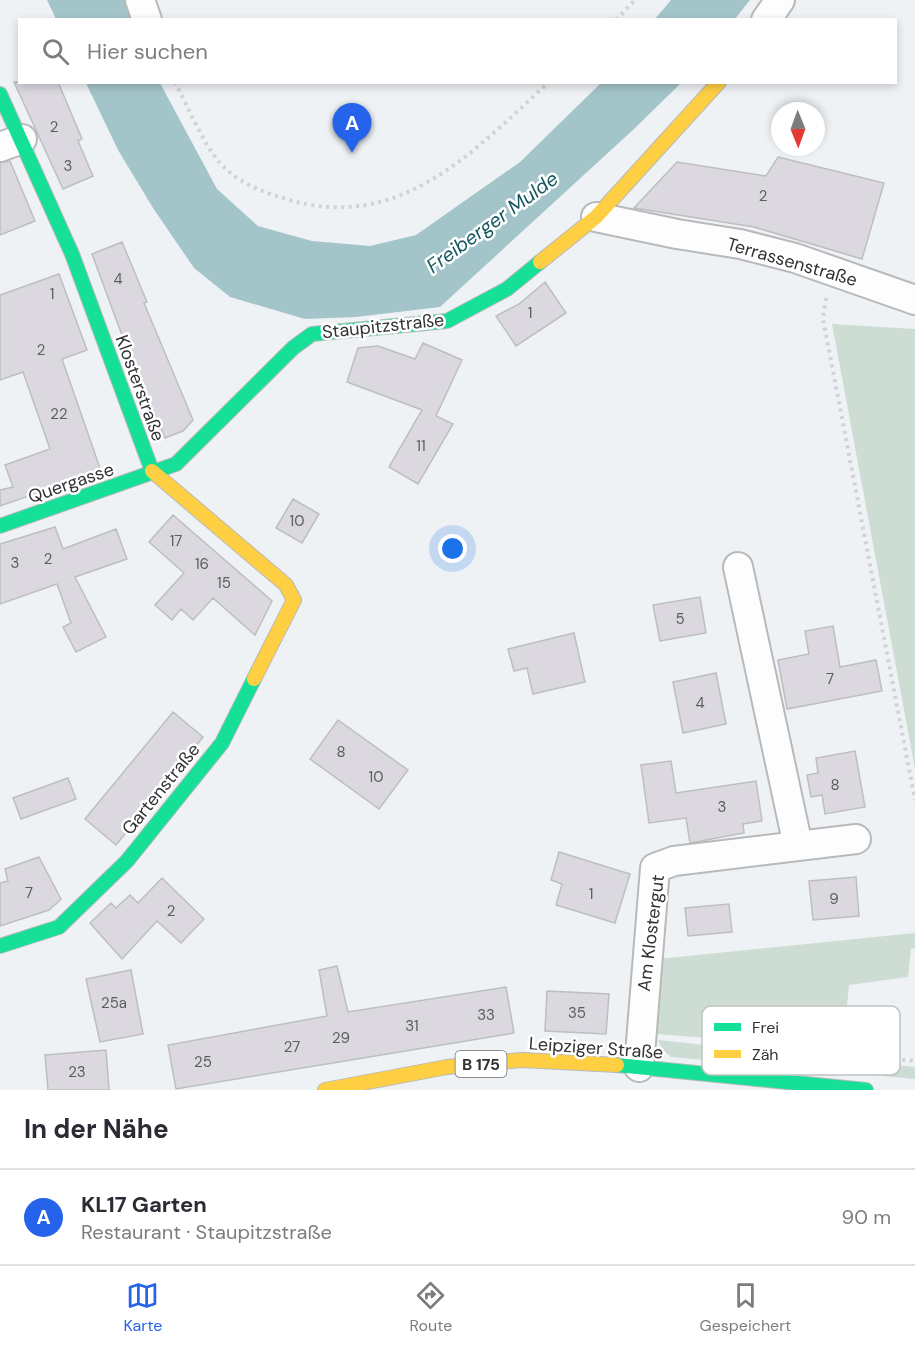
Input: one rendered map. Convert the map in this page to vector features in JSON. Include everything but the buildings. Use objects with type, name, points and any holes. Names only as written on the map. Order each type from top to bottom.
[{"type":"street","points":[[140,0],[146,18]]},
{"type":"street","points":[[767,18],[780,0]]},
{"type":"street","name":"Staupitzstraße","points":[[153,474],[176,464],[293,348],[312,334],[447,321],[507,289],[596,217],[717,84]]},
{"type":"street","name":"Klosterstraße","points":[[0,94],[11,143],[72,254],[153,474],[286,585],[294,600]]},
{"type":"street","name":"Terrassenstraße","points":[[596,217],[740,244],[830,270],[915,300]]},
{"type":"street","name":"Quergasse","points":[[0,526],[153,474]]},
{"type":"street","points":[[738,567],[798,846]]},
{"type":"street","name":"Gartenstraße","points":[[0,946],[59,927],[127,861],[222,742],[294,600]]},
{"type":"street","name":"Am Klostergut","points":[[639,1067],[655,868],[674,861],[856,839]]},
{"type":"street","name":"Leipziger Straße","points":[[325,1090],[447,1067],[522,1060],[702,1073]]},
{"type":"street","name":"Leipziger Straße","points":[[718,1075],[866,1090]]},
{"type":"path","points":[[617,18],[635,0]]},
{"type":"path","points":[[176,84],[219,162],[243,182],[264,192],[323,208],[362,207],[394,199],[422,187],[475,150],[547,84]]},
{"type":"path","points":[[830,270],[823,319],[915,800]]},
{"type":"shaded area","points":[[832,324],[915,329],[915,769]]},
{"type":"shaded area","points":[[915,933],[915,948],[911,949],[908,977],[849,985],[847,1006],[702,1006],[702,1038],[656,1034],[658,959]]},
{"type":"shaded area","points":[[658,1040],[702,1045],[702,1060],[671,1057],[662,1049]]},
{"type":"shaded area","points":[[900,1065],[915,1067],[915,1079],[871,1075],[900,1075]]},
{"type":"water","points":[[47,0],[126,0],[134,18],[56,18]]},
{"type":"water","points":[[671,0],[750,0],[736,18],[656,18]]},
{"type":"water","name":"Freiberger Mulde","points":[[86,84],[161,84],[217,189],[258,226],[312,241],[370,246],[416,235],[520,162],[600,84],[680,84],[440,307],[356,317],[305,319],[230,297],[194,268],[153,208],[118,150]]},
{"type":"traffic: fast","points":[[0,94],[72,254],[152,471]]},
{"type":"traffic: fast","points":[[0,526],[176,464],[293,348],[312,334],[447,321],[507,289],[540,262]]},
{"type":"traffic: fast","points":[[0,946],[59,927],[127,861],[222,743],[254,679]]},
{"type":"traffic: fast","points":[[617,1065],[702,1074]]},
{"type":"traffic: fast","points":[[717,1075],[866,1090]]},
{"type":"traffic: slow","points":[[540,262],[596,217],[717,84]]},
{"type":"traffic: slow","points":[[152,471],[286,585],[294,600],[254,679]]},
{"type":"traffic: slow","points":[[325,1090],[447,1067],[522,1060],[617,1065]]},
{"type":"place","name":"KL17 Garten","points":[[352,153]]}]
